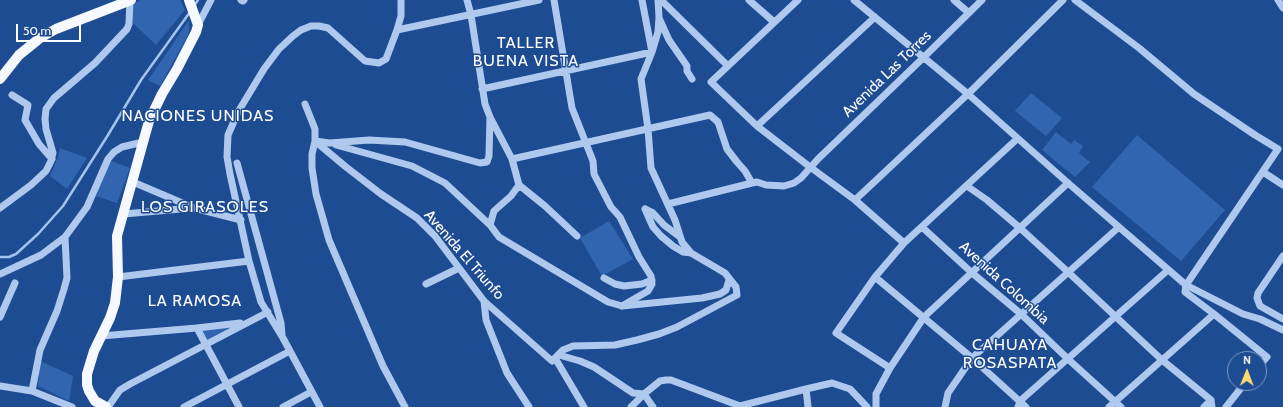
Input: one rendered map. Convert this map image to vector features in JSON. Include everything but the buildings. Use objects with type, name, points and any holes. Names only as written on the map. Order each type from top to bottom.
[{"type":"main road","points":[[0,79],[19,55],[40,38],[130,0]]},
{"type":"main road","points":[[107,407],[95,401],[87,385],[86,374],[115,303],[118,277],[117,236],[143,142],[152,114],[192,41],[198,25],[189,0]]},
{"type":"street","points":[[0,208],[39,178],[46,170],[52,159],[53,153],[46,128],[46,110],[54,98],[95,63],[127,29],[130,24],[130,0]]},
{"type":"street","points":[[198,25],[211,0]]},
{"type":"street","points":[[320,407],[283,338],[261,302],[249,260],[227,157],[228,135],[238,112],[264,69],[280,49],[301,30],[311,26],[328,28],[366,61],[379,63],[386,59],[397,30],[401,16],[401,0]]},
{"type":"street","points":[[467,0],[471,15],[485,104],[490,117],[512,159],[519,186],[545,206],[577,236]]},
{"type":"street","points":[[397,30],[539,0]]},
{"type":"street","points":[[554,0],[572,108],[586,142],[592,161],[594,174],[611,207],[620,217],[652,280],[652,284],[648,292],[622,306]]},
{"type":"street","points":[[642,0],[652,52]]},
{"type":"street","points":[[555,358],[564,350],[573,346],[615,344],[637,340],[677,327],[737,295],[736,287],[726,273],[692,253],[682,242],[668,204],[651,168],[648,129],[641,79],[658,32],[658,0]]},
{"type":"street","points":[[661,0],[728,66]]},
{"type":"street","points":[[749,0],[774,22]]},
{"type":"street","points":[[798,0],[711,82],[757,126],[855,200],[904,243]]},
{"type":"street","points":[[854,0],[968,94],[1017,139],[1186,285],[1243,314],[1260,319],[1283,330]]},
{"type":"street","points":[[954,0],[969,13]]},
{"type":"street","name":"Avenida Las Torres","points":[[668,204],[757,182],[766,185],[789,184],[802,178],[810,167],[982,0]]},
{"type":"street","points":[[855,200],[968,94],[1063,0]]},
{"type":"street","points":[[1075,0],[1139,48],[1194,94],[1278,149],[1186,285],[1185,292],[1260,351]]},
{"type":"street","points":[[1278,0],[1283,8]]},
{"type":"street","points":[[659,17],[669,40],[687,66],[692,79]]},
{"type":"street","points":[[757,126],[875,17]]},
{"type":"street","points":[[482,89],[652,52]]},
{"type":"street","points":[[12,95],[28,105],[25,120],[39,144],[52,159]]},
{"type":"street","points":[[305,104],[316,129],[312,154],[312,168],[316,194],[329,240],[383,366],[405,407]]},
{"type":"street","points":[[512,159],[710,115],[718,122],[727,148],[737,162],[746,171],[752,183]]},
{"type":"street","points":[[330,143],[369,140],[405,142],[480,163],[487,162],[489,156],[490,117]]},
{"type":"street","points":[[890,368],[836,333],[875,277],[904,243],[1017,139]]},
{"type":"street","points":[[315,141],[330,143],[412,166],[445,183],[490,225],[499,237],[608,302],[622,306],[702,298],[720,294],[726,290],[730,280]]},
{"type":"street","name":"Avenida El Triunfo","points":[[315,141],[346,167],[417,218],[435,236],[484,301],[555,358]]},
{"type":"street","points":[[0,274],[41,255],[65,237],[87,207],[108,159],[114,152],[122,147],[143,142]]},
{"type":"street","points":[[236,163],[281,322],[283,338]]},
{"type":"street","points":[[1263,172],[1283,185]]},
{"type":"street","points":[[133,182],[194,208],[241,220]]},
{"type":"street","points":[[876,407],[876,394],[890,368],[924,317],[1068,183]]},
{"type":"street","points":[[490,225],[494,211],[511,196],[519,186]]},
{"type":"street","points":[[967,186],[987,200],[1020,228],[1162,360],[1212,404],[1204,407]]},
{"type":"street","points":[[124,214],[194,208]]},
{"type":"street","points":[[680,237],[664,225],[653,213],[645,209],[653,227],[661,236],[683,252],[692,253]]},
{"type":"street","points":[[944,407],[948,394],[972,358],[1118,226]]},
{"type":"street","name":"Avenida Colombia","points":[[922,227],[971,272],[1021,314],[1121,407]]},
{"type":"street","points":[[32,391],[40,350],[57,311],[67,278],[65,237]]},
{"type":"street","points":[[1283,256],[1258,293],[1257,298],[1260,306],[1283,319]]},
{"type":"street","points":[[118,277],[249,260]]},
{"type":"street","points":[[426,284],[459,268]]},
{"type":"street","points":[[1019,404],[1168,270]]},
{"type":"street","points":[[875,277],[972,358],[1019,404],[1026,407]]},
{"type":"street","points":[[604,278],[615,284],[624,286],[642,284],[652,280]]},
{"type":"street","points":[[0,317],[15,283]]},
{"type":"street","points":[[484,301],[486,320],[507,373],[529,407]]},
{"type":"street","points":[[107,407],[120,390],[130,384],[268,312]]},
{"type":"street","points":[[1108,407],[1214,314]]},
{"type":"street","points":[[101,336],[238,323],[259,316]]},
{"type":"street","points":[[197,328],[239,407]]},
{"type":"street","points":[[184,407],[290,351]]},
{"type":"street","points":[[555,358],[588,364],[633,393],[644,394]]},
{"type":"street","points":[[555,358],[584,407]]},
{"type":"street","points":[[631,407],[660,381],[666,380],[672,380],[739,406],[832,383],[850,389],[867,407]]},
{"type":"street","points":[[0,386],[32,391],[72,407]]},
{"type":"street","points":[[806,389],[808,407]]},
{"type":"street","points":[[1226,407],[1239,391]]},
{"type":"street","points":[[283,407],[311,392]]},
{"type":"street","points":[[644,394],[653,407]]},
{"type":"shaded area","points":[[141,0],[180,0],[185,10],[156,45],[133,23],[133,4]]},
{"type":"shaded area","points":[[189,20],[189,31],[187,37],[160,86],[148,80]]},
{"type":"shaded area","points":[[1031,93],[1062,118],[1046,136],[1015,111]]},
{"type":"shaded area","points":[[1056,132],[1071,144],[1074,140],[1083,146],[1079,153],[1090,162],[1075,177],[1042,150]]},
{"type":"shaded area","points":[[1137,135],[1225,210],[1181,261],[1092,187]]},
{"type":"shaded area","points":[[60,148],[87,158],[67,189],[50,176]]},
{"type":"shaded area","points":[[109,160],[130,168],[117,203],[96,196]]},
{"type":"shaded area","points":[[609,221],[633,259],[602,276],[580,238]]},
{"type":"shaded area","points":[[232,327],[207,340],[202,329]]},
{"type":"shaded area","points":[[40,361],[73,376],[69,401],[38,386]]},
{"type":"waterway","points":[[194,6],[198,0]]},
{"type":"waterway","points":[[0,257],[9,257],[16,254],[38,234],[63,206],[141,80],[190,12]]},
{"type":"district","name":"TALLER BUENA VISTA","points":[[526,52]]},
{"type":"district","name":"NACIONES UNIDAS","points":[[198,116]]},
{"type":"district","name":"LOS GIRASOLES","points":[[205,207]]},
{"type":"district","name":"LA RAMOSA","points":[[195,301]]},
{"type":"district","name":"CAHUAYA ROSASPATA","points":[[1010,354]]}]
